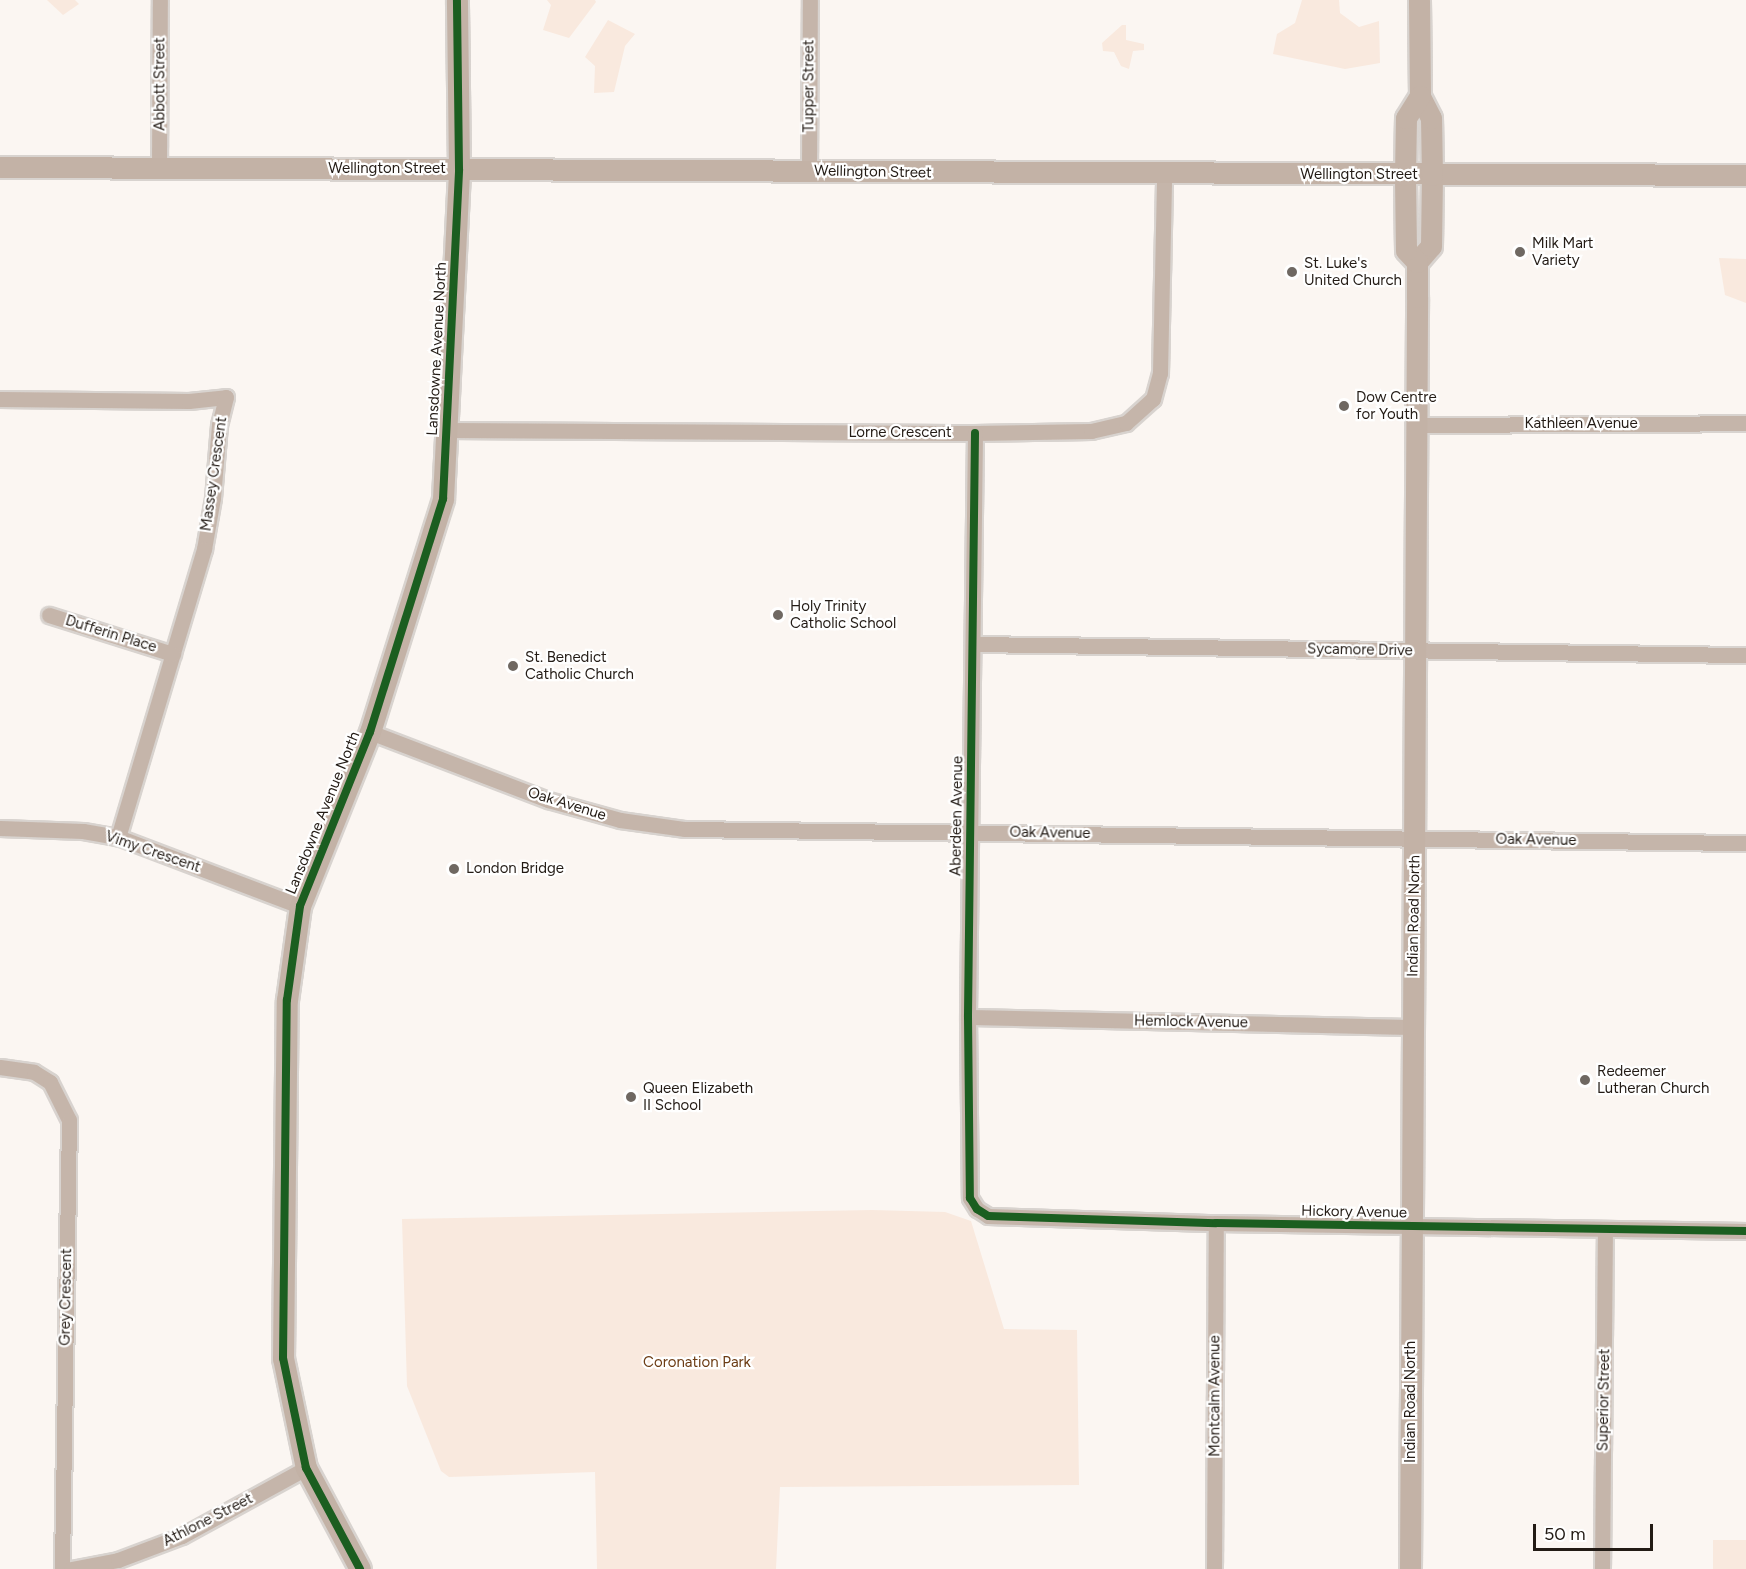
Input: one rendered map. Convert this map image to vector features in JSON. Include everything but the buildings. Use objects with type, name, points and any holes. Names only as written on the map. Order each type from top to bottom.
[{"type":"main road","name":"Lansdowne Avenue North","points":[[360,1569],[306,1468],[283,1358],[287,1000],[300,906],[370,732],[442,500],[459,169],[457,0]]},
{"type":"main road","points":[[1419,0],[1420,96]]},
{"type":"main road","name":"Indian Road North","points":[[1410,1569],[1417,262],[1431,246],[1432,175],[1431,118],[1420,96]]},
{"type":"main road","name":"Indian Road North","points":[[1417,262],[1406,250],[1404,176],[1406,118],[1420,96]]},
{"type":"main road","name":"Wellington Street","points":[[0,167],[1164,175],[1746,175]]},
{"type":"street","name":"Abbott Street","points":[[159,167],[160,0]]},
{"type":"street","name":"Tupper Street","points":[[809,171],[810,0]]},
{"type":"street","name":"Lorne Crescent","points":[[447,430],[975,433],[1108,429],[1140,414],[1153,399],[1160,373],[1164,175]]},
{"type":"street","name":"Massey Crescent","points":[[0,399],[189,401],[226,397],[219,425],[213,498],[204,549],[118,837]]},
{"type":"street","name":"Kathleen Avenue","points":[[1416,425],[1746,423]]},
{"type":"street","name":"Aberdeen Avenue","points":[[970,1198],[968,1017],[975,433]]},
{"type":"street","name":"Dufferin Place","points":[[49,615],[173,654]]},
{"type":"street","name":"Sycamore Drive","points":[[973,644],[1746,655]]},
{"type":"street","name":"Oak Avenue","points":[[370,732],[548,800],[620,820],[686,829],[1746,843]]},
{"type":"street","name":"Vimy Crescent","points":[[0,828],[83,831],[118,837],[300,906]]},
{"type":"street","name":"Hemlock Avenue","points":[[968,1017],[1413,1027]]},
{"type":"street","name":"Grey Crescent","points":[[0,1067],[34,1072],[50,1082],[69,1120],[62,1569]]},
{"type":"street","name":"Hickory Avenue","points":[[970,1198],[988,1216],[1216,1223],[1746,1231]]},
{"type":"street","name":"Montcalm Avenue","points":[[1214,1569],[1216,1223]]},
{"type":"street","name":"Superior Street","points":[[1602,1569],[1605,1230]]},
{"type":"street","name":"Athlone Street","points":[[72,1569],[118,1560],[182,1536],[306,1468]]},
{"type":"green space","points":[[47,0],[75,0],[79,4],[63,15]]},
{"type":"green space","points":[[547,0],[595,0],[596,2],[569,38],[543,30],[551,5]]},
{"type":"green space","points":[[1302,0],[1339,0],[1340,13],[1359,27],[1379,21],[1380,63],[1345,69],[1273,54],[1277,34],[1295,23]]},
{"type":"green space","points":[[608,20],[635,34],[625,46],[614,92],[594,93],[595,66],[585,57]]},
{"type":"green space","points":[[1122,25],[1126,25],[1126,40],[1144,44],[1144,50],[1133,51],[1129,69],[1121,66],[1114,52],[1103,51],[1102,43]]},
{"type":"green space","points":[[1719,258],[1746,259],[1746,303],[1725,295]]},
{"type":"green space","name":"Coronation Park","points":[[872,1210],[945,1212],[971,1221],[1004,1329],[1077,1330],[1079,1485],[780,1487],[776,1569],[597,1569],[595,1472],[449,1477],[441,1471],[407,1386],[402,1219]]},
{"type":"green space","points":[[1713,1540],[1746,1540],[1746,1569],[1713,1569]]},
{"type":"cycle path","points":[[360,1569],[306,1468],[283,1358],[287,1000],[300,906],[370,732],[443,499],[459,169],[457,0]]},
{"type":"cycle path","points":[[975,433],[968,1017],[970,1198],[977,1209],[988,1216],[1216,1223],[1746,1231]]},
{"type":"place","name":"Milk Mart Variety","points":[[1520,252]]},
{"type":"place","name":"St. Luke's United Church","points":[[1292,272]]},
{"type":"place","name":"Dow Centre for Youth","points":[[1344,406]]},
{"type":"place","name":"Holy Trinity Catholic School","points":[[778,615]]},
{"type":"place","name":"St. Benedict Catholic Church","points":[[513,666]]},
{"type":"place","name":"London Bridge","points":[[454,869]]},
{"type":"place","name":"Redeemer Lutheran Church","points":[[1585,1080]]},
{"type":"place","name":"Queen Elizabeth II School","points":[[631,1097]]}]
